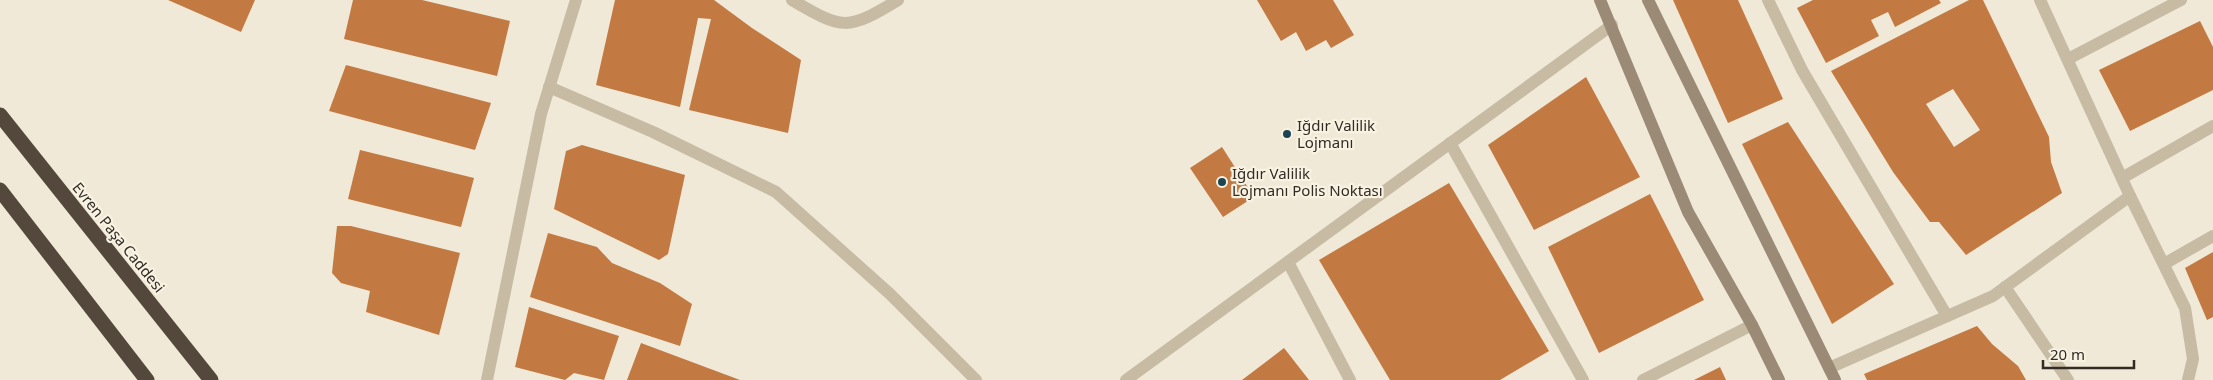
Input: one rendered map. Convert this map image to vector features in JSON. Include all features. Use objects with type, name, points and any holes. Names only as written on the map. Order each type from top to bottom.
[{"type":"highway","name":"Evren Paşa Caddesi","points":[[0,115],[211,380]]},
{"type":"highway","points":[[0,190],[147,380]]},
{"type":"street","points":[[487,380],[541,114],[576,0]]},
{"type":"street","points":[[792,0],[826,20],[848,24],[873,16],[898,0]]},
{"type":"street","points":[[1600,0],[1688,212],[1752,325],[1779,380]]},
{"type":"street","points":[[1648,0],[1835,380]]},
{"type":"street","points":[[1768,0],[1802,70],[1947,316]]},
{"type":"street","points":[[2040,0],[2130,196],[2185,308],[2193,360],[2188,380]]},
{"type":"street","points":[[2068,60],[2181,0]]},
{"type":"street","points":[[1126,380],[1612,25]]},
{"type":"street","points":[[549,87],[653,132],[776,192],[890,294],[976,380]]},
{"type":"street","points":[[2122,178],[2213,126]]},
{"type":"street","points":[[1450,144],[1583,380]]},
{"type":"street","points":[[1829,368],[1993,296],[2130,196]]},
{"type":"street","points":[[2164,264],[2213,236]]},
{"type":"street","points":[[1288,262],[1350,380]]},
{"type":"street","points":[[2005,287],[2068,380]]},
{"type":"street","points":[[1643,380],[1752,325]]},
{"type":"building","points":[[168,0],[255,0],[241,32]]},
{"type":"building","points":[[353,0],[422,0],[510,21],[497,76],[344,39]]},
{"type":"building","points":[[615,0],[714,0],[801,60],[788,133],[689,110],[711,19],[698,18],[680,107],[596,85]]},
{"type":"building","points":[[1257,0],[1333,0],[1354,35],[1331,48],[1326,40],[1306,51],[1296,32],[1281,41]]},
{"type":"building","points":[[1673,0],[1738,0],[1783,99],[1728,123]]},
{"type":"building","points":[[1813,0],[1939,0],[1941,3],[1895,27],[1888,12],[1871,20],[1879,36],[1826,63],[1797,8]]},
{"type":"building","points":[[1969,0],[1983,0],[2049,137],[2051,162],[2062,193],[1966,255],[1939,222],[1930,222],[1893,172],[1831,71]],"holes":[[[1953,89],[1980,130],[1954,147],[1926,104]]]},
{"type":"building","points":[[2200,21],[2213,47],[2213,90],[2130,131],[2099,70]]},
{"type":"building","points":[[346,65],[491,103],[475,150],[329,111]]},
{"type":"building","points":[[1586,77],[1640,177],[1534,230],[1488,145]]},
{"type":"building","points":[[1788,122],[1894,284],[1832,324],[1742,144]]},
{"type":"building","points":[[582,145],[685,175],[668,254],[659,260],[554,209],[566,151]]},
{"type":"building","name":"Iğdır Valilik Lojmanı Polis Noktası","points":[[1222,147],[1254,197],[1223,217],[1190,168]]},
{"type":"building","points":[[360,150],[474,178],[461,227],[348,199]]},
{"type":"building","points":[[1449,183],[1549,351],[1500,380],[1390,380],[1319,260]]},
{"type":"building","points":[[1650,194],[1704,300],[1599,353],[1548,247]]},
{"type":"building","points":[[337,226],[351,226],[460,253],[439,335],[366,312],[370,291],[341,283],[332,273]]},
{"type":"building","points":[[548,233],[597,247],[612,263],[660,283],[692,304],[680,346],[530,297]]},
{"type":"building","points":[[2213,252],[2213,317],[2207,320],[2185,268]]},
{"type":"building","points":[[529,307],[619,336],[604,380],[574,373],[565,380],[515,367]]},
{"type":"building","points":[[1977,326],[1992,344],[2018,366],[2026,380],[1867,380],[1864,374]]},
{"type":"building","points":[[641,343],[740,380],[627,380]]},
{"type":"building","points":[[1284,348],[1309,380],[1242,380]]},
{"type":"building","points":[[1720,367],[1726,380],[1694,380]]},
{"type":"place","name":"Iğdır Valilik Lojmanı","points":[[1287,134]]},
{"type":"place","name":"Iğdır Valilik Lojmanı Polis Noktası","points":[[1222,182]]}]
